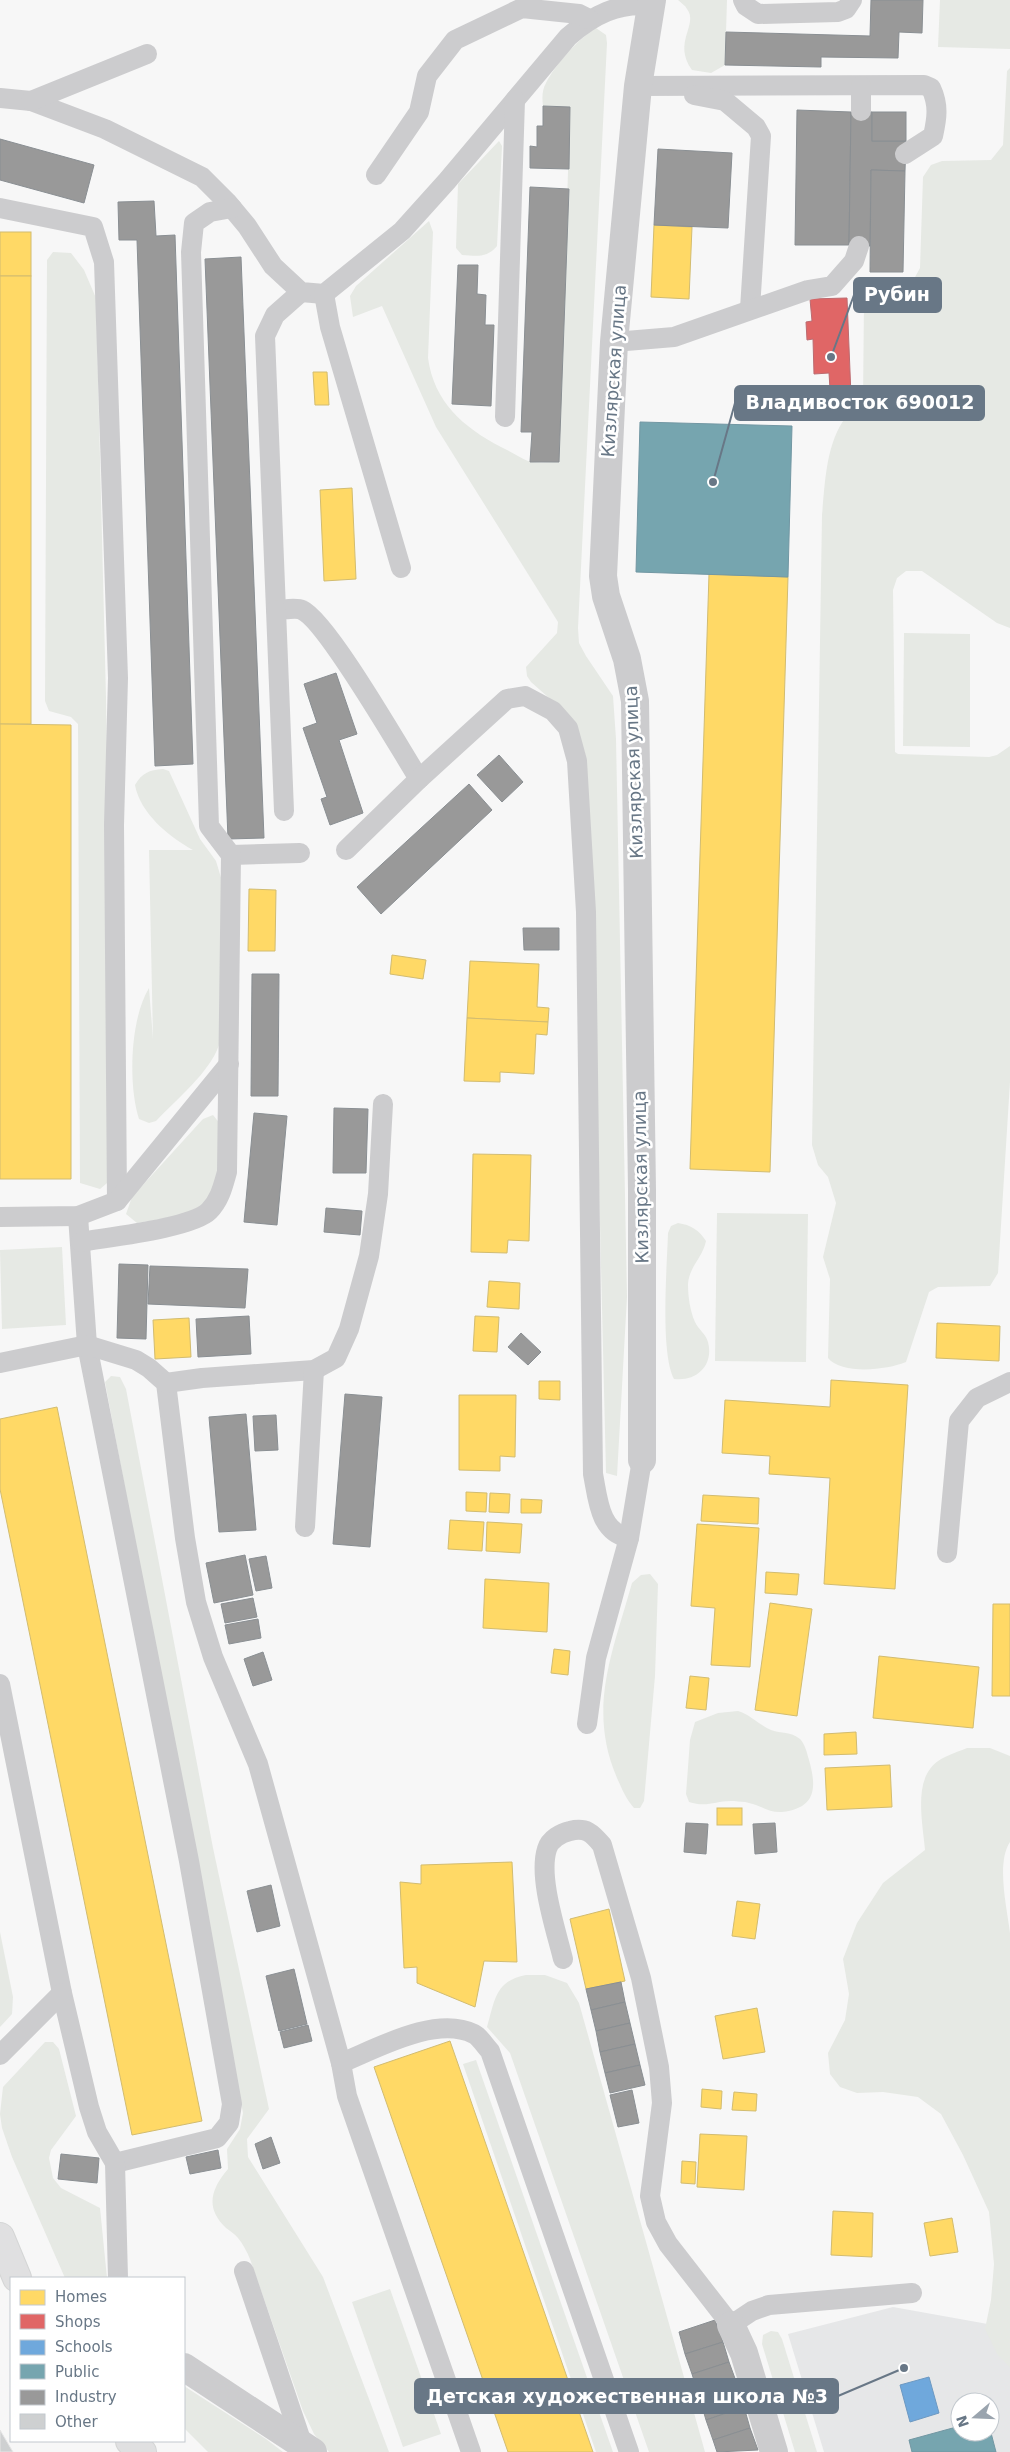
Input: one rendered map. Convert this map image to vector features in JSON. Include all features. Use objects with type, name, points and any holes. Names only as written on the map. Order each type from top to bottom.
[{"type":"main road","points":[[131,2442],[142,2452]]},
{"type":"street","name":"Кизлярская улица","points":[[642,1460],[642,1199],[635,701],[627,659],[606,596],[603,576],[614,342],[638,86],[652,3]]},
{"type":"street","points":[[732,2325],[744,2353],[774,2452]]},
{"type":"street","points":[[185,2368],[308,2448]]},
{"type":"lane","points":[[743,0],[746,6],[758,14],[838,12],[846,9],[852,0]]},
{"type":"lane","points":[[0,98],[31,101],[104,129],[202,178],[247,226],[273,266],[301,292],[324,294],[402,231],[568,38],[589,19],[616,8],[652,3]]},
{"type":"lane","points":[[376,175],[419,112],[426,76],[455,40],[522,8],[579,14],[589,19]]},
{"type":"lane","points":[[31,101],[148,54]]},
{"type":"lane","points":[[638,86],[924,85],[931,88],[937,101],[938,112],[933,136],[905,154]]},
{"type":"lane","points":[[638,86],[725,101],[756,127],[761,136],[750,309]]},
{"type":"lane","points":[[861,86],[861,111]]},
{"type":"lane","points":[[505,417],[515,100]]},
{"type":"lane","points":[[0,208],[93,227],[104,262],[118,678],[114,825],[117,1201]]},
{"type":"lane","points":[[81,1242],[192,1221],[209,1211],[219,1197],[227,1172],[231,855],[209,826],[191,252],[194,223],[210,212],[232,208]]},
{"type":"lane","points":[[614,342],[674,336],[808,290],[832,286],[854,261],[859,246]]},
{"type":"lane","points":[[284,811],[265,336],[274,315],[301,292]]},
{"type":"lane","points":[[324,294],[330,327],[401,568]]},
{"type":"lane","points":[[276,610],[301,609],[317,621],[375,708],[419,779]]},
{"type":"lane","points":[[346,850],[419,779],[507,699],[525,696],[553,711],[568,728],[577,760],[586,912],[593,1474],[600,1511],[611,1531],[619,1536],[629,1538]]},
{"type":"lane","points":[[231,855],[300,853]]},
{"type":"lane","points":[[0,1216],[78,1216],[117,1201],[229,1064]]},
{"type":"lane","points":[[166,1383],[202,1378],[314,1370],[336,1358],[349,1330],[369,1256],[378,1194],[382,1104]]},
{"type":"lane","points":[[78,1216],[87,1345],[189,1861],[232,2104],[229,2123],[218,2138],[115,2163]]},
{"type":"lane","points":[[0,1363],[87,1345],[136,1360],[149,1368],[166,1383],[185,1538],[196,1602],[213,1657],[258,1764],[348,2096],[471,2452]]},
{"type":"lane","points":[[305,1527],[314,1370]]},
{"type":"lane","points":[[947,1553],[959,1421],[977,1398],[1010,1382]]},
{"type":"lane","points":[[587,1724],[596,1658],[629,1538],[642,1460]]},
{"type":"lane","points":[[0,1684],[62,1993],[89,2107],[97,2132],[115,2163],[118,2277]]},
{"type":"lane","points":[[563,1960],[546,1882],[547,1847],[560,1834],[581,1828],[592,1832],[602,1845],[641,1978],[659,2067],[662,2103],[650,2196],[656,2222],[668,2244],[732,2325],[752,2311],[769,2305],[912,2293]]},
{"type":"lane","points":[[0,2055],[62,1993]]},
{"type":"lane","points":[[340,2063],[420,2032],[446,2026],[476,2034],[490,2051],[629,2452]]},
{"type":"lane","points":[[244,2271],[308,2448]]},
{"type":"shaded area","points":[[678,0],[727,0],[725,65],[711,73],[692,70],[684,51],[690,15]]},
{"type":"shaded area","points":[[940,0],[1010,0],[1010,49],[938,47]]},
{"type":"shaded area","points":[[596,28],[606,35],[607,43],[578,628],[579,643],[613,696],[616,739],[627,1297],[617,1476],[606,1473],[596,1059],[595,915],[586,757],[575,721],[531,682],[527,676],[526,667],[557,633],[558,622],[436,427],[382,306],[353,317],[350,296],[356,286],[429,221],[433,232],[428,358],[431,374],[437,388],[452,412],[474,431],[487,439],[528,461],[539,463],[559,462],[570,107],[543,106],[543,94],[546,83],[561,60],[582,38]]},
{"type":"shaded area","points":[[1010,68],[1010,628],[997,623],[922,571],[906,571],[897,578],[893,590],[895,752],[898,754],[989,757],[997,755],[1010,746],[1010,1082],[998,1273],[990,1286],[938,1287],[929,1292],[906,1362],[877,1369],[854,1369],[843,1367],[828,1358],[830,1279],[823,1257],[836,1203],[828,1177],[818,1165],[812,1145],[822,515],[826,477],[830,451],[839,427],[863,400],[864,301],[876,294],[914,279],[920,268],[923,177],[931,165],[942,161],[991,160],[1003,145],[1007,71]]},
{"type":"shaded area","points":[[499,141],[502,146],[497,246],[489,253],[477,256],[462,255],[456,248],[458,184]]},
{"type":"shaded area","points":[[53,252],[71,253],[84,270],[96,298],[106,698],[113,1178],[100,1189],[80,1183],[78,724],[71,717],[49,711],[45,701],[47,260]]},
{"type":"shaded area","points":[[904,633],[970,634],[970,747],[903,746]]},
{"type":"shaded area","points":[[163,769],[169,771],[200,839],[216,861],[222,881],[219,1045],[215,1055],[192,1085],[156,1121],[149,1123],[139,1119],[135,1105],[132,1071],[138,1017],[149,988],[153,1039],[149,850],[193,850],[165,831],[157,823],[149,814],[138,795],[135,785],[140,778],[150,771]]},
{"type":"shaded area","points":[[213,1115],[221,1125],[217,1177],[210,1195],[204,1203],[190,1211],[172,1217],[137,1223],[126,1214],[132,1197],[203,1119]]},
{"type":"shaded area","points":[[717,1213],[808,1214],[806,1362],[715,1361]]},
{"type":"shaded area","points":[[678,1223],[694,1229],[706,1241],[691,1272],[688,1289],[693,1318],[707,1339],[709,1350],[706,1365],[696,1375],[690,1378],[674,1379],[667,1350],[666,1287],[668,1233],[671,1226]]},
{"type":"shaded area","points":[[62,1247],[66,1325],[2,1329],[0,1250]]},
{"type":"shaded area","points":[[111,1376],[120,1377],[126,1389],[213,1848],[269,2109],[247,2139],[248,2157],[323,2277],[389,2452],[329,2452],[314,2434],[303,2411],[249,2256],[238,2238],[226,2228],[215,2213],[213,2198],[215,2190],[228,2169],[227,2149],[240,2129],[243,2113],[105,1382]]},
{"type":"shaded area","points":[[650,1574],[658,1584],[655,1676],[644,1801],[640,1808],[634,1808],[626,1797],[617,1778],[608,1752],[604,1728],[604,1704],[606,1680],[611,1657],[632,1583],[641,1575]]},
{"type":"shaded area","points":[[738,1711],[771,1730],[793,1735],[802,1741],[812,1770],[813,1788],[808,1801],[802,1806],[793,1810],[777,1812],[743,1802],[728,1801],[696,1804],[689,1802],[686,1794],[690,1740],[695,1722],[718,1713]]},
{"type":"shaded area","points":[[967,1748],[990,1748],[1010,1756],[1010,1842],[1006,1851],[1003,1873],[1010,1933],[1010,2367],[997,2354],[985,2329],[991,2300],[994,2264],[989,2212],[963,2155],[941,2114],[918,2097],[883,2092],[857,2093],[840,2087],[830,2074],[828,2053],[845,2020],[849,1994],[843,1959],[857,1923],[883,1883],[925,1850],[921,1797],[925,1777],[930,1769],[942,1759]]},
{"type":"shaded area","points":[[0,1932],[13,1997],[12,2014],[0,2027]]},
{"type":"shaded area","points":[[526,1975],[545,1975],[567,1983],[579,2003],[705,2452],[649,2452],[510,2053],[487,2027],[495,2000],[502,1987],[516,1978]]},
{"type":"shaded area","points":[[45,2042],[53,2042],[59,2049],[76,2116],[51,2150],[49,2158],[53,2178],[61,2188],[100,2208],[107,2277],[65,2277],[12,2157],[2,2128],[0,2114],[3,2087]]},
{"type":"shaded area","points":[[476,2060],[613,2452],[596,2452],[463,2064]]},
{"type":"shaded area","points":[[390,2289],[441,2434],[403,2447],[352,2302]]},
{"type":"shaded area","points":[[893,2307],[1010,2328],[1010,2452],[824,2452],[788,2334]]},
{"type":"shaded area","points":[[771,2331],[778,2332],[782,2339],[817,2452],[795,2452],[762,2344],[763,2335]]},
{"type":"shaded area","points":[[185,2387],[283,2452],[208,2452],[185,2429]]},
{"type":"building: Homes","points":[[654,225],[692,227],[689,299],[651,297]]},
{"type":"building: Homes","points":[[0,232],[31,232],[31,276],[0,276]]},
{"type":"building: Homes","points":[[0,276],[31,276],[31,724],[0,724]]},
{"type":"building: Homes","points":[[313,372],[327,372],[329,405],[315,405]]},
{"type":"building: Homes","points":[[352,488],[356,579],[324,581],[320,490]]},
{"type":"building: Homes","points":[[709,574],[788,577],[770,1172],[690,1169]]},
{"type":"building: Homes","points":[[0,724],[71,725],[71,1179],[0,1179]]},
{"type":"building: Homes","points":[[249,889],[276,890],[275,951],[248,951]]},
{"type":"building: Homes","points":[[392,955],[426,960],[423,979],[390,974]]},
{"type":"building: Homes","points":[[470,961],[539,964],[537,1007],[549,1008],[548,1022],[467,1018]]},
{"type":"building: Homes","points":[[467,1018],[548,1022],[547,1035],[536,1034],[534,1074],[500,1072],[500,1082],[464,1081]]},
{"type":"building: Homes","points":[[473,1154],[531,1155],[529,1241],[508,1240],[507,1253],[471,1252]]},
{"type":"building: Homes","points":[[489,1281],[520,1283],[519,1309],[487,1307]]},
{"type":"building: Homes","points":[[475,1316],[499,1317],[497,1352],[473,1351]]},
{"type":"building: Homes","points":[[189,1318],[191,1357],[155,1359],[153,1320]]},
{"type":"building: Homes","points":[[937,1323],[1000,1326],[999,1361],[936,1358]]},
{"type":"building: Homes","points":[[831,1380],[908,1385],[895,1589],[824,1584],[830,1478],[769,1474],[770,1456],[722,1453],[725,1400],[830,1407]]},
{"type":"building: Homes","points":[[539,1381],[560,1381],[560,1400],[539,1399]]},
{"type":"building: Homes","points":[[459,1395],[516,1395],[515,1457],[500,1456],[500,1471],[459,1470]]},
{"type":"building: Homes","points":[[57,1407],[202,2121],[132,2135],[0,1489],[0,1419]]},
{"type":"building: Homes","points":[[466,1492],[487,1493],[486,1512],[466,1511]]},
{"type":"building: Homes","points":[[490,1493],[510,1494],[509,1513],[489,1512]]},
{"type":"building: Homes","points":[[703,1495],[759,1498],[758,1524],[701,1521]]},
{"type":"building: Homes","points":[[521,1499],[542,1500],[541,1513],[521,1513]]},
{"type":"building: Homes","points":[[450,1520],[484,1522],[482,1551],[448,1549]]},
{"type":"building: Homes","points":[[487,1522],[522,1524],[520,1553],[486,1551]]},
{"type":"building: Homes","points":[[697,1524],[759,1528],[750,1667],[711,1665],[715,1608],[691,1606]]},
{"type":"building: Homes","points":[[766,1572],[799,1574],[797,1595],[765,1593]]},
{"type":"building: Homes","points":[[485,1579],[549,1583],[547,1632],[483,1628]]},
{"type":"building: Homes","points":[[770,1603],[812,1609],[797,1716],[755,1710]]},
{"type":"building: Homes","points":[[993,1604],[1010,1604],[1010,1696],[992,1696]]},
{"type":"building: Homes","points":[[554,1649],[570,1651],[568,1675],[551,1673]]},
{"type":"building: Homes","points":[[879,1656],[979,1667],[973,1728],[873,1718]]},
{"type":"building: Homes","points":[[690,1676],[709,1678],[706,1710],[686,1708]]},
{"type":"building: Homes","points":[[856,1732],[857,1754],[824,1755],[824,1734]]},
{"type":"building: Homes","points":[[890,1765],[892,1807],[827,1810],[825,1768]]},
{"type":"building: Homes","points":[[717,1808],[742,1808],[742,1825],[717,1825]]},
{"type":"building: Homes","points":[[512,1862],[517,1962],[484,1961],[475,2007],[417,1983],[417,1967],[404,1968],[400,1882],[421,1884],[421,1865]]},
{"type":"building: Homes","points":[[737,1901],[760,1904],[755,1939],[732,1936]]},
{"type":"building: Homes","points":[[609,1909],[625,1981],[586,1989],[570,1919]]},
{"type":"building: Homes","points":[[757,2008],[765,2052],[723,2059],[715,2016]]},
{"type":"building: Homes","points":[[450,2041],[593,2452],[508,2452],[399,2139],[374,2067]]},
{"type":"building: Homes","points":[[702,2089],[722,2091],[721,2109],[701,2107]]},
{"type":"building: Homes","points":[[734,2092],[757,2094],[756,2111],[732,2110]]},
{"type":"building: Homes","points":[[700,2134],[747,2136],[744,2190],[697,2187]]},
{"type":"building: Homes","points":[[682,2161],[696,2162],[695,2184],[681,2183]]},
{"type":"building: Homes","points":[[833,2211],[873,2213],[872,2257],[831,2255]]},
{"type":"building: Homes","points":[[952,2218],[958,2252],[930,2256],[924,2223]]},
{"type":"building: Shops","points":[[847,298],[851,396],[840,396],[840,389],[830,389],[829,373],[814,374],[813,339],[807,340],[806,322],[812,321],[810,299]]},
{"type":"building: Schools","points":[[929,2377],[939,2413],[910,2422],[900,2385]]},
{"type":"building: Public","points":[[640,422],[792,426],[788,577],[636,572]]},
{"type":"building: Public","points":[[950,2429],[950,2442],[993,2442],[996,2452],[912,2452],[909,2440]]},
{"type":"building: Industry","points":[[871,0],[923,0],[922,33],[899,32],[898,58],[821,57],[821,67],[725,65],[726,32],[870,36]]},
{"type":"building: Industry","points":[[543,106],[570,107],[569,169],[530,168],[530,146],[537,147],[537,126],[543,126]]},
{"type":"building: Industry","points":[[797,110],[851,112],[849,245],[795,245]]},
{"type":"building: Industry","points":[[851,112],[872,112],[872,141],[906,141],[905,171],[871,170],[870,246],[849,245]]},
{"type":"building: Industry","points":[[872,112],[906,112],[906,141],[872,141]]},
{"type":"building: Industry","points":[[0,139],[94,165],[84,203],[0,180]]},
{"type":"building: Industry","points":[[658,149],[732,153],[728,228],[654,225]]},
{"type":"building: Industry","points":[[871,170],[905,171],[903,272],[870,272]]},
{"type":"building: Industry","points":[[530,187],[569,189],[559,462],[530,462],[532,432],[521,432]]},
{"type":"building: Industry","points":[[154,201],[156,236],[175,235],[193,764],[155,766],[137,240],[119,240],[118,202]]},
{"type":"building: Industry","points":[[241,257],[264,838],[228,839],[205,259]]},
{"type":"building: Industry","points":[[458,265],[478,265],[477,294],[486,295],[485,325],[494,325],[491,406],[452,404]]},
{"type":"building: Industry","points":[[336,673],[357,734],[339,740],[363,813],[330,825],[321,799],[327,797],[303,728],[317,723],[304,684]]},
{"type":"building: Industry","points":[[499,755],[523,782],[502,802],[477,775]]},
{"type":"building: Industry","points":[[469,784],[492,810],[381,914],[357,887]]},
{"type":"building: Industry","points":[[523,928],[559,928],[559,950],[524,950]]},
{"type":"building: Industry","points":[[252,974],[279,974],[278,1096],[251,1096]]},
{"type":"building: Industry","points":[[334,1108],[368,1109],[366,1173],[333,1173]]},
{"type":"building: Industry","points":[[254,1113],[287,1116],[277,1225],[244,1222]]},
{"type":"building: Industry","points":[[326,1208],[362,1211],[360,1235],[324,1232]]},
{"type":"building: Industry","points":[[119,1264],[148,1265],[146,1339],[117,1338]]},
{"type":"building: Industry","points":[[150,1266],[248,1269],[245,1308],[148,1304]]},
{"type":"building: Industry","points":[[249,1316],[251,1354],[198,1357],[196,1319]]},
{"type":"building: Industry","points":[[521,1333],[541,1352],[528,1365],[508,1347]]},
{"type":"building: Industry","points":[[345,1394],[382,1397],[370,1547],[333,1544]]},
{"type":"building: Industry","points":[[246,1414],[256,1530],[219,1532],[209,1417]]},
{"type":"building: Industry","points":[[276,1415],[278,1450],[255,1451],[253,1416]]},
{"type":"building: Industry","points":[[245,1555],[253,1595],[214,1603],[206,1563]]},
{"type":"building: Industry","points":[[266,1556],[272,1588],[256,1591],[249,1559]]},
{"type":"building: Industry","points":[[253,1598],[257,1617],[225,1623],[221,1604]]},
{"type":"building: Industry","points":[[258,1619],[261,1638],[229,1644],[225,1625]]},
{"type":"building: Industry","points":[[263,1652],[272,1680],[253,1686],[244,1659]]},
{"type":"building: Industry","points":[[686,1823],[708,1824],[706,1854],[684,1852]]},
{"type":"building: Industry","points":[[775,1823],[777,1852],[755,1854],[753,1824]]},
{"type":"building: Industry","points":[[271,1885],[280,1926],[257,1932],[247,1891]]},
{"type":"building: Industry","points":[[294,1969],[307,2024],[279,2031],[266,1976]]},
{"type":"building: Industry","points":[[621,1982],[625,2002],[591,2010],[586,1989]]},
{"type":"building: Industry","points":[[625,2002],[630,2023],[596,2031],[591,2010]]},
{"type":"building: Industry","points":[[630,2023],[635,2044],[600,2052],[596,2031]]},
{"type":"building: Industry","points":[[308,2025],[312,2041],[284,2048],[280,2032]]},
{"type":"building: Industry","points":[[635,2044],[640,2065],[605,2073],[600,2052]]},
{"type":"building: Industry","points":[[640,2065],[645,2085],[610,2093],[605,2073]]},
{"type":"building: Industry","points":[[632,2090],[639,2123],[618,2127],[610,2095]]},
{"type":"building: Industry","points":[[271,2137],[280,2163],[263,2169],[255,2144]]},
{"type":"building: Industry","points":[[218,2150],[221,2168],[190,2174],[186,2157]]},
{"type":"building: Industry","points":[[61,2154],[99,2158],[97,2183],[58,2179]]},
{"type":"building: Industry","points":[[715,2320],[723,2342],[685,2354],[679,2332]]},
{"type":"building: Industry","points":[[723,2342],[729,2362],[692,2374],[685,2354]]},
{"type":"building: Industry","points":[[729,2362],[737,2384],[699,2396],[692,2374]]},
{"type":"building: Industry","points":[[737,2384],[744,2407],[706,2420],[699,2396]]},
{"type":"building: Industry","points":[[744,2407],[750,2428],[713,2440],[706,2420]]},
{"type":"building: Industry","points":[[750,2428],[758,2450],[717,2452],[713,2440]]},
{"type":"building: Other","points":[[0,2430],[13,2452],[0,2452]]},
{"type":"place","name":"Рубин","points":[[831,357]]},
{"type":"place","name":"Владивосток 690012","points":[[713,482]]},
{"type":"place","name":"Детская художественная школа №3","points":[[904,2368]]}]
